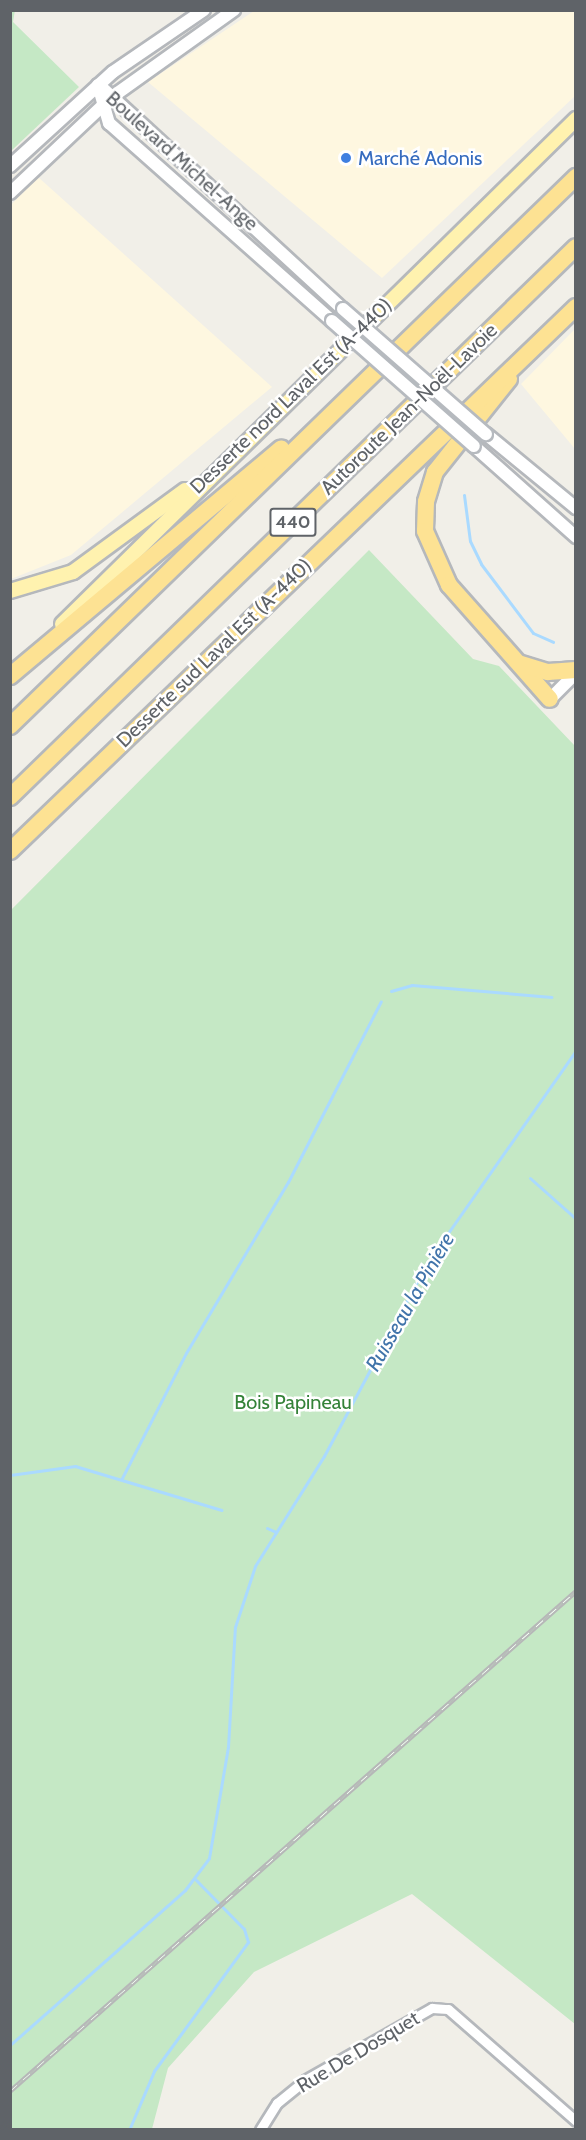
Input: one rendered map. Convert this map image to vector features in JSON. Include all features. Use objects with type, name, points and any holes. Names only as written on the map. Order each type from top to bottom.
[{"type":"highway","name":"440","points":[[10,726],[576,177]]},
{"type":"highway","name":"Autoroute Jean-Noël-Lavoie","points":[[10,797],[576,247]]},
{"type":"highway","name":"Desserte sud Laval Est (A-440)","points":[[10,851],[576,307]]},
{"type":"highway","points":[[10,676],[398,350]]},
{"type":"highway","points":[[530,351],[441,463],[424,511],[437,567],[550,699]]},
{"type":"highway","points":[[518,663],[548,672],[576,672]]},
{"type":"main road","name":"Desserte nord Laval Est (A-440)","points":[[10,676],[225,459],[576,119]]},
{"type":"main road","points":[[10,591],[74,572],[225,459]]},
{"type":"street","points":[[10,166],[98,85],[204,10]]},
{"type":"street","points":[[10,193],[108,100],[234,10]]},
{"type":"street","name":"Boulevard Michel-Ange","points":[[98,85],[108,100],[343,309],[486,434],[576,508]]},
{"type":"street","name":"Boulevard Michel-Ange","points":[[108,100],[109,123],[576,537]]},
{"type":"street","points":[[550,699],[576,672]]},
{"type":"street","name":"Rue De Dosquet","points":[[260,2130],[277,2103],[304,2080],[432,2008],[448,2009],[576,2121]]},
{"type":"shaded area","points":[[254,11],[575,11],[575,96],[382,278],[148,82]]},
{"type":"shaded area","points":[[38,177],[272,387],[71,555],[11,579],[11,205]]},
{"type":"shaded area","points":[[575,329],[575,449],[521,384]]},
{"type":"green space","points":[[15,10],[13,22],[79,87],[11,151],[10,11]]},
{"type":"green space","name":"Bois Papineau","points":[[369,550],[473,659],[499,666],[575,746],[575,2024],[412,1894],[254,1972],[168,2068],[152,2129],[11,2129],[11,910]]},
{"type":"waterway","points":[[464,495],[470,541],[481,564],[533,633],[553,642]]},
{"type":"waterway","points":[[391,991],[412,985],[551,997]]},
{"type":"waterway","points":[[122,1478],[186,1353],[288,1182],[381,1001]]},
{"type":"waterway","name":"Ruisseau la Pinière","points":[[10,2045],[185,1890],[209,1858],[228,1747],[235,1627],[255,1566],[324,1456],[427,1263],[576,1050]]},
{"type":"waterway","points":[[530,1178],[576,1219]]},
{"type":"waterway","points":[[10,1475],[75,1466],[222,1510]]},
{"type":"waterway","points":[[267,1528],[276,1532]]},
{"type":"waterway","points":[[129,2130],[154,2071],[248,1942],[244,1929],[195,1879]]},
{"type":"railway","points":[[10,2091],[576,1591]]},
{"type":"place","name":"Marché Adonis","points":[[346,158]]}]
